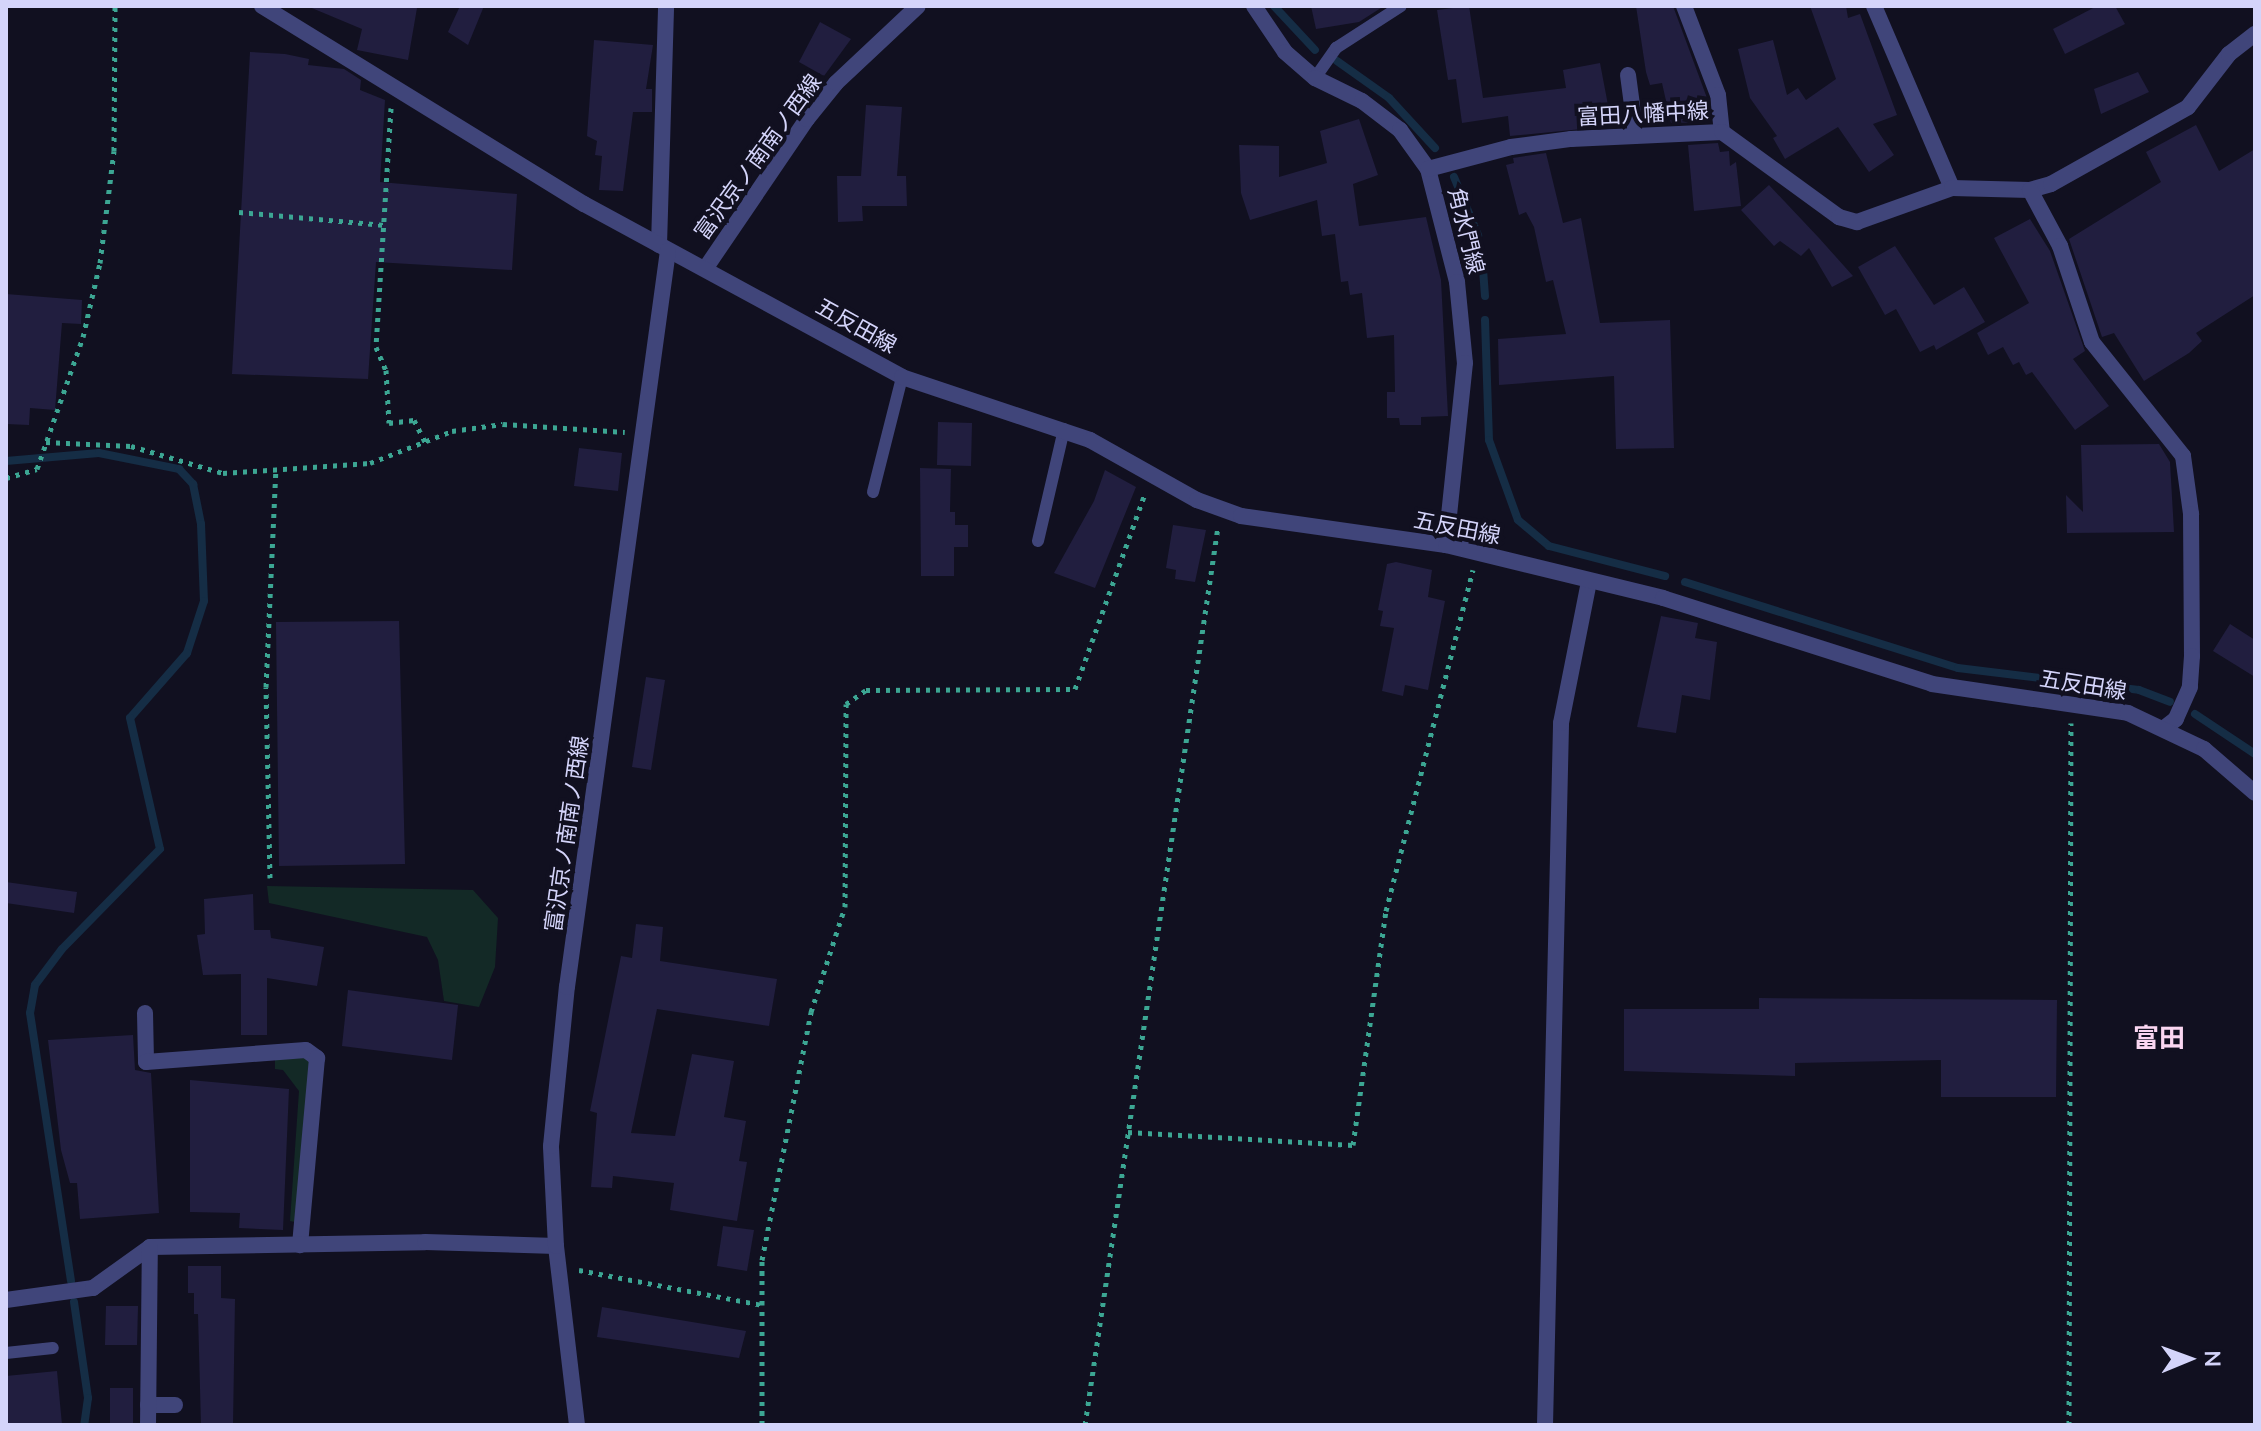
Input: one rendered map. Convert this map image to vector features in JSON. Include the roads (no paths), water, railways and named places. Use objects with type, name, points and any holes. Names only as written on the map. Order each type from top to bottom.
[{"type":"street","name":"五反田線","points":[[262,6],[391,87],[664,248],[902,377],[1064,429],[1152,477],[1221,509],[1315,529],[1446,545],[1663,598],[1932,684],[2071,702],[2128,713],[2204,749],[2255,793]]},
{"type":"street","name":"富沢京ノ南南ノ西線","points":[[577,1425],[556,1246],[551,1146],[567,987],[664,248],[666,6]]},
{"type":"street","name":"富沢京ノ南南ノ西線","points":[[705,269],[807,119],[836,83],[918,6]]},
{"type":"street","name":"角水門線","points":[[1254,6],[1285,52],[1315,78],[1362,101],[1400,130],[1428,169],[1457,282],[1465,363],[1446,545]]},
{"type":"street","points":[[1684,6],[1718,95],[1722,132]]},
{"type":"street","points":[[1874,6],[1952,188]]},
{"type":"street","name":"富田八幡中線","points":[[1428,169],[1511,147],[1636,135],[1722,132],[1839,217],[1857,222],[1952,188],[2030,190],[2051,184],[2188,107],[2229,54],[2255,34]]},
{"type":"street","points":[[1628,75],[1636,135]]},
{"type":"street","points":[[2030,190],[2060,246],[2092,342],[2183,456],[2191,514],[2190,687],[2176,719],[2164,728]]},
{"type":"street","points":[[1545,1425],[1561,723],[1589,581]]},
{"type":"street","points":[[145,1013],[146,1062],[306,1050],[317,1058],[300,1245]]},
{"type":"street","points":[[6,1300],[93,1288],[150,1247],[556,1246]]},
{"type":"street","points":[[148,1425],[150,1247]]},
{"type":"street","points":[[148,1405],[175,1405]]},
{"type":"lane","points":[[1315,78],[1336,48],[1401,6]]},
{"type":"lane","points":[[873,492],[902,377]]},
{"type":"lane","points":[[1038,541],[1064,429]]},
{"type":"lane","points":[[6,1353],[53,1348]]},
{"type":"waterway","points":[[1274,6],[1315,50]]},
{"type":"waterway","points":[[1337,61],[1389,98],[1435,148]]},
{"type":"waterway","points":[[1454,177],[1478,235]]},
{"type":"waterway","points":[[1482,256],[1485,296]]},
{"type":"waterway","points":[[1485,320],[1489,440],[1518,520],[1549,546],[1665,576]]},
{"type":"waterway","points":[[6,461],[99,453],[179,469],[193,484],[201,524],[204,601],[187,653],[130,718],[160,849],[62,949],[35,985],[30,1013],[71,1281]]},
{"type":"waterway","points":[[1685,582],[1958,668],[2139,690],[2170,702]]},
{"type":"waterway","points":[[2195,714],[2255,754]]},
{"type":"waterway","points":[[74,1302],[88,1398],[84,1425]]},
{"type":"district","name":"富田","points":[[2159,1038]]}]
